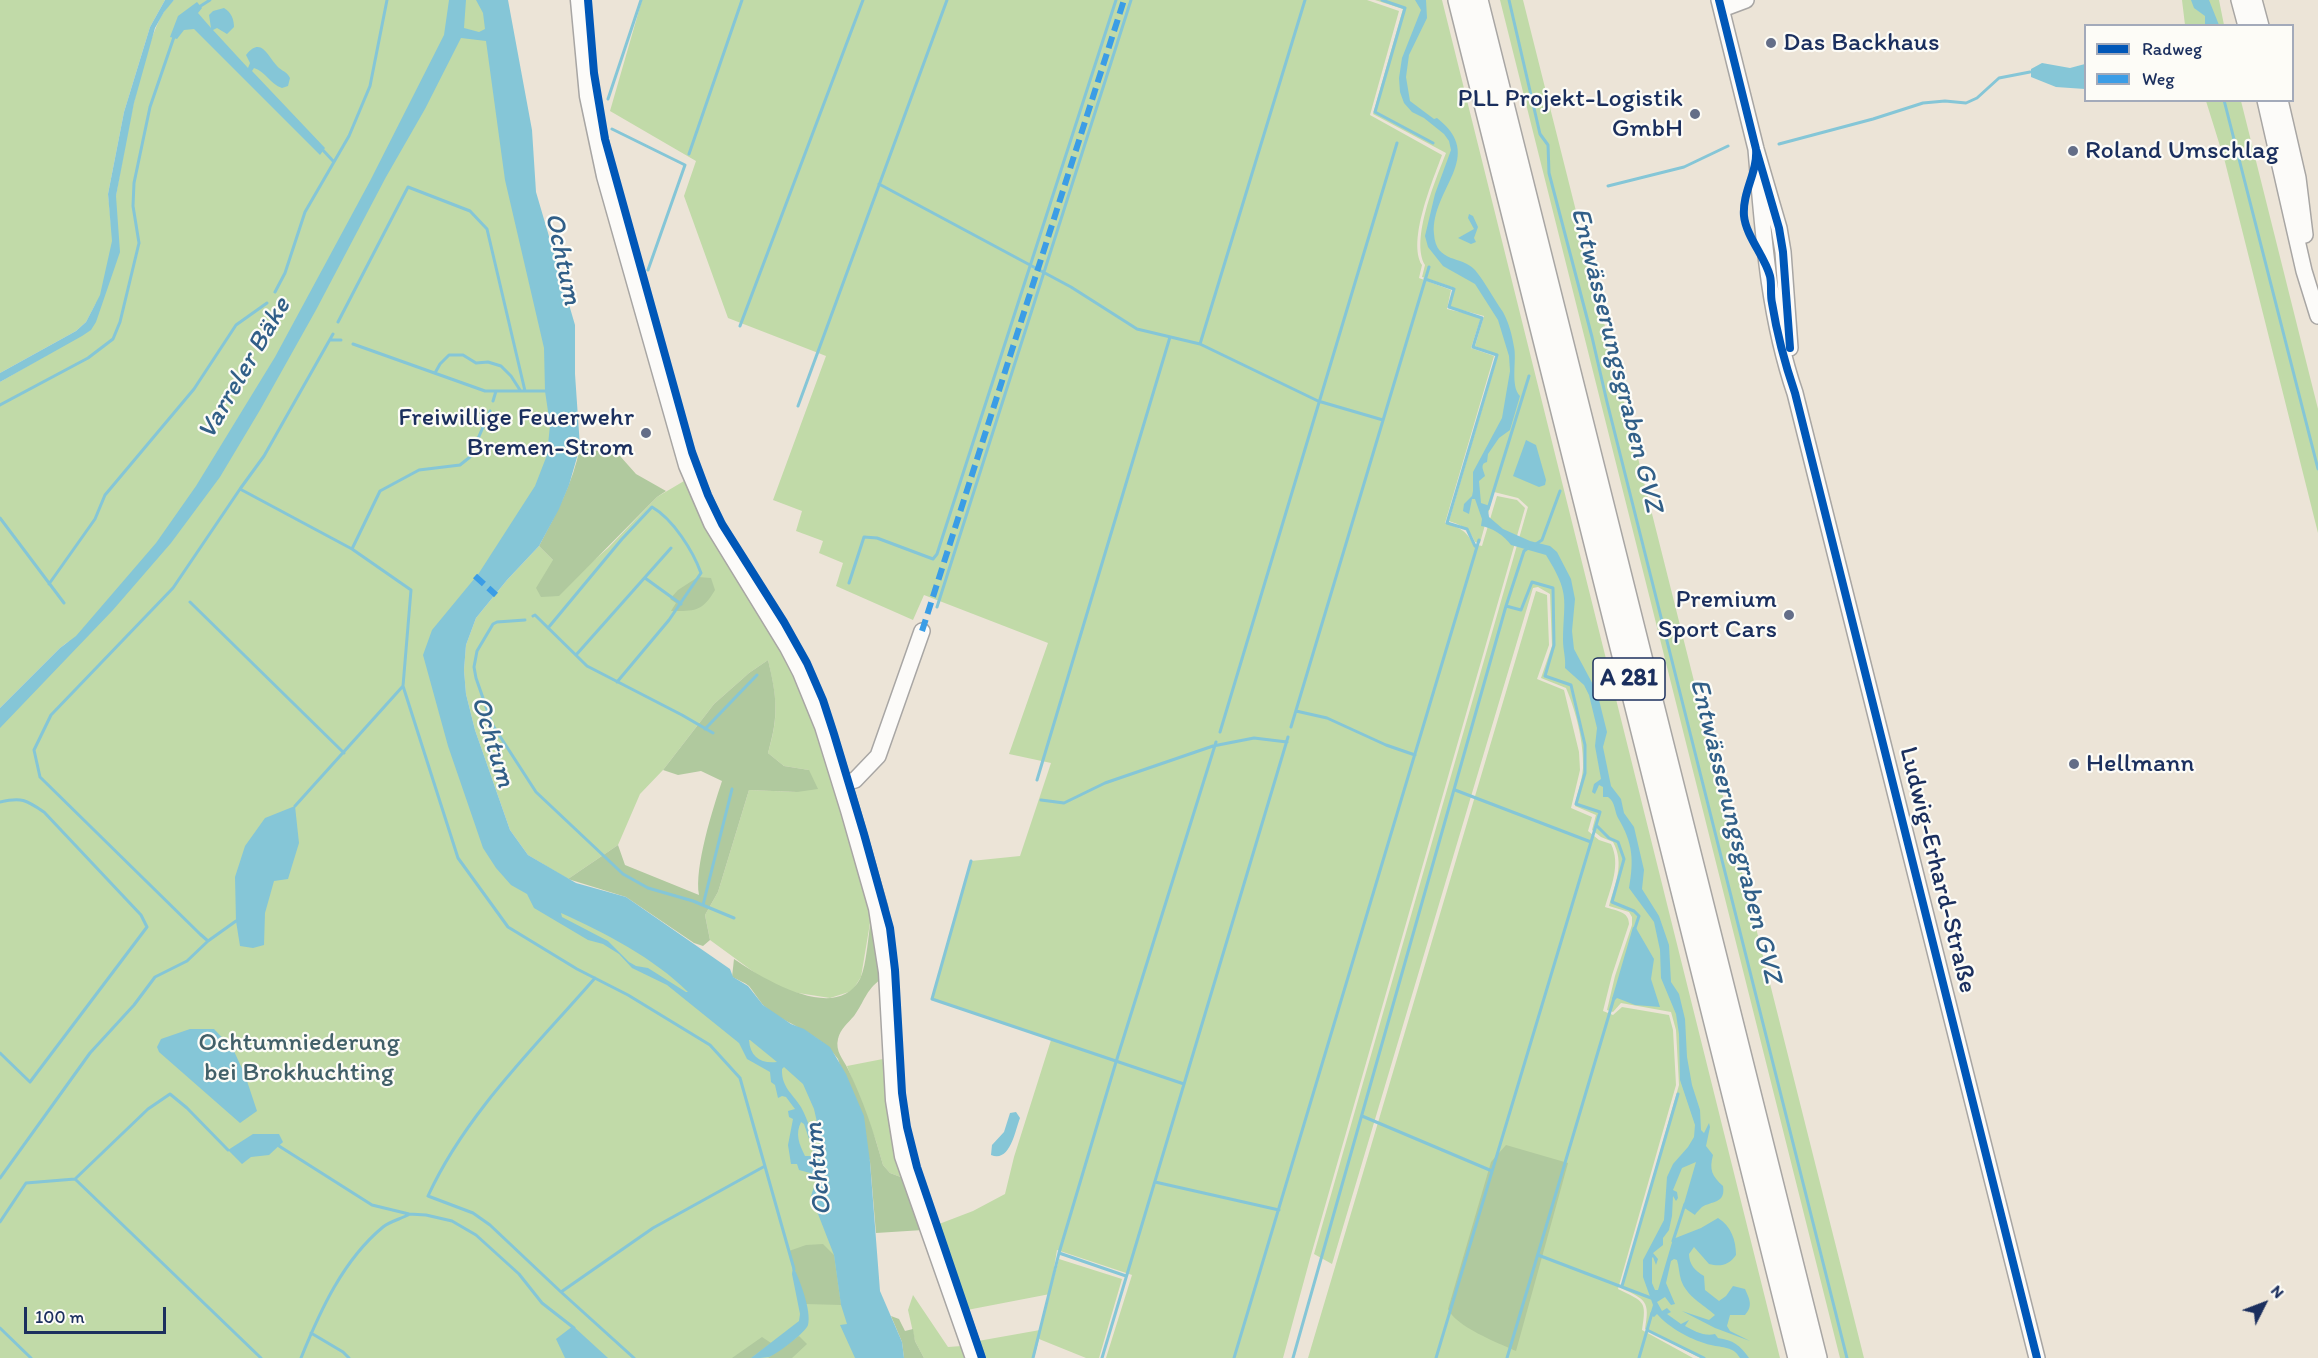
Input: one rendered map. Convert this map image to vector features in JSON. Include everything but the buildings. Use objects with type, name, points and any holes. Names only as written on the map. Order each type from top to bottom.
[{"type":"highway","name":"A 281","points":[[1460,0],[1799,1358]]},
{"type":"highway","name":"A 281","points":[[1477,0],[1816,1358]]},
{"type":"main road","points":[[580,0],[589,96],[601,156],[688,465],[713,523],[802,672],[814,699],[842,784],[878,908],[888,972],[895,1100],[904,1156],[975,1358]]},
{"type":"street","points":[[1721,4],[1746,0]]},
{"type":"street","points":[[2239,0],[2245,24]]},
{"type":"street","points":[[2254,0],[2260,24]]},
{"type":"street","name":"Ludwig-Erhard-Straße","points":[[1721,4],[1756,149],[1772,198],[1783,252],[1786,312],[1796,393],[2037,1358]]},
{"type":"street","points":[[2265,102],[2304,271],[2318,314]]},
{"type":"street","points":[[2280,102],[2298,178],[2318,314]]},
{"type":"street","points":[[842,784],[855,780],[878,756],[922,631]]},
{"type":"green space","name":"Ochtumniederung bei Brokhuchting","points":[[0,0],[165,0],[150,27],[124,112],[108,194],[111,224],[126,140],[142,70],[162,15],[174,0],[496,0],[568,457],[469,615],[457,705],[514,851],[817,1064],[890,1358],[0,1358],[0,712],[69,641],[0,708],[0,382],[90,330],[96,303],[86,322],[76,331],[0,373]]},
{"type":"green space","points":[[642,0],[1367,0],[1399,11],[1370,115],[1442,155],[1419,226],[1418,254],[1422,265],[1419,278],[1451,290],[1447,309],[1481,317],[1471,348],[1494,356],[1445,523],[1462,530],[1473,544],[1482,546],[1497,496],[1517,500],[1525,508],[1283,1358],[1106,1358],[1132,1275],[1057,1250],[1050,1292],[1059,1259],[1122,1279],[1099,1358],[1086,1358],[1039,1339],[1034,1358],[984,1358],[978,1341],[1040,1330],[1050,1294],[967,1310],[939,1224],[973,1211],[1005,1194],[1014,1157],[1051,1040],[932,999],[971,861],[1020,856],[1051,763],[1009,754],[1048,643],[924,595],[913,620],[836,586],[843,563],[819,553],[823,541],[796,531],[802,511],[773,500],[826,356],[728,318],[684,196],[696,161],[610,111]]},
{"type":"green space","points":[[1375,0],[1442,0],[1780,1358],[1700,1358],[1645,1329],[1647,1312],[1644,1302],[1621,1288],[1679,1085],[1676,1030],[1671,1012],[1621,1003],[1613,1012],[1607,1010],[1615,976],[1632,925],[1632,917],[1629,912],[1609,906],[1619,866],[1617,850],[1613,842],[1592,830],[1596,815],[1575,806],[1583,768],[1581,738],[1566,688],[1541,678],[1552,646],[1550,594],[1538,587],[1533,588],[1332,1264],[1314,1254],[1528,507],[1518,498],[1494,492],[1480,543],[1475,542],[1465,528],[1449,521],[1498,355],[1475,346],[1484,316],[1450,307],[1455,288],[1422,277],[1425,265],[1421,254],[1422,225],[1446,153],[1373,114],[1403,9]]},
{"type":"green space","points":[[1500,0],[1523,0],[1864,1358],[1840,1358]]},
{"type":"green space","points":[[2182,0],[2219,0],[2224,24],[2185,24]]},
{"type":"green space","points":[[2206,102],[2241,102],[2318,409],[2318,533],[2225,162]]},
{"type":"green space","points":[[580,447],[620,456],[636,474],[666,491],[657,497],[559,596],[541,597],[536,588],[553,560],[539,546],[568,486]]},
{"type":"green space","points":[[684,481],[719,551],[808,696],[872,911],[861,977],[852,991],[830,998],[792,992],[762,978],[710,940],[705,915],[718,892],[749,790],[797,792],[809,770],[784,766],[768,753],[776,707],[768,660],[749,673],[714,704],[663,770],[640,794],[618,845],[568,879],[528,855],[510,830],[475,730],[466,694],[464,670],[466,645],[476,618],[507,580],[539,546],[553,560],[585,568],[608,548],[657,497]]},
{"type":"green space","points":[[698,577],[711,578],[715,590],[706,603],[697,609],[671,611],[676,603],[670,599],[678,590]]},
{"type":"green space","points":[[1536,591],[1547,595],[1549,645],[1537,679],[1564,690],[1579,752],[1580,770],[1571,808],[1592,817],[1588,831],[1599,840],[1611,844],[1615,867],[1605,907],[1627,916],[1629,924],[1603,1011],[1613,1015],[1622,1007],[1669,1015],[1673,1030],[1676,1085],[1618,1289],[1642,1303],[1644,1313],[1642,1330],[1693,1358],[1308,1358]]},
{"type":"green space","points":[[768,660],[776,706],[768,753],[784,766],[809,770],[818,789],[797,792],[749,790],[718,892],[705,915],[710,940],[703,946],[694,943],[626,897],[568,879],[618,845],[625,865],[699,895],[698,883],[702,854],[722,781],[701,771],[678,775],[663,770],[714,704],[749,673]]},
{"type":"green space","points":[[872,911],[881,979],[868,992],[854,1016],[842,1029],[838,1047],[863,1104],[883,1165],[890,1173],[906,1179],[923,1230],[876,1233],[870,1162],[838,1059],[821,1041],[782,1019],[763,1005],[749,986],[732,977],[734,959],[780,986],[798,993],[834,998],[849,992],[862,973]]},
{"type":"green space","points":[[888,1058],[906,1179],[890,1173],[883,1165],[847,1066]]},
{"type":"green space","points":[[1506,1145],[1568,1163],[1516,1351],[1468,1328],[1459,1322],[1448,1309],[1491,1162]]},
{"type":"green space","points":[[823,1244],[834,1255],[841,1305],[805,1304],[789,1251],[806,1245]]},
{"type":"green space","points":[[913,1295],[948,1347],[962,1346],[967,1358],[924,1358],[915,1341],[908,1310]]},
{"type":"green space","points":[[891,1316],[899,1319],[905,1331],[913,1329],[915,1341],[924,1358],[904,1358],[902,1342]]},
{"type":"green space","points":[[799,1336],[807,1344],[792,1358],[768,1358]]},
{"type":"green space","points":[[762,1337],[771,1343],[751,1358],[732,1358]]},
{"type":"water","points":[[165,0],[174,0],[155,28],[134,103],[116,196],[120,252],[96,322],[91,330],[82,336],[0,382],[0,373],[76,331],[86,322],[100,295],[112,241],[108,194],[124,112],[150,27]]},
{"type":"water","name":"Ochtum","points":[[449,0],[466,0],[464,28],[479,32],[485,29],[483,13],[476,0],[508,0],[532,130],[536,192],[575,325],[575,374],[580,447],[569,485],[539,546],[476,618],[466,645],[464,670],[466,694],[475,730],[510,830],[528,855],[576,883],[626,897],[730,969],[733,977],[748,986],[763,1005],[830,1047],[846,1074],[864,1116],[880,1291],[902,1342],[904,1358],[855,1358],[840,1325],[847,1324],[841,1305],[834,1255],[811,1196],[817,1178],[814,1174],[799,1170],[797,1164],[791,1164],[788,1145],[793,1119],[789,1117],[788,1111],[795,1109],[786,1097],[778,1098],[775,1085],[771,1082],[770,1072],[747,1059],[739,1043],[667,985],[632,968],[619,954],[603,944],[588,940],[534,908],[527,894],[511,885],[483,848],[448,746],[423,655],[432,630],[479,573],[535,486],[547,455],[550,425],[545,391],[544,348],[505,180],[486,41],[461,38],[316,310],[220,477],[171,543],[113,610],[0,728],[0,708],[60,648],[76,636],[156,543],[196,486],[275,357],[370,181],[444,35]],"holes":[[[561,913],[628,947],[660,968],[688,992],[648,968],[629,962],[608,941],[562,917]],[[749,1040],[777,1062],[766,1062],[757,1058]],[[784,1067],[803,1084],[814,1109],[827,1166],[824,1166],[801,1107],[784,1082],[782,1069]],[[801,1122],[804,1124],[813,1151],[811,1156],[805,1156],[801,1147],[798,1139]]]},
{"type":"water","points":[[1415,0],[1426,0],[1427,18],[1409,55],[1406,77],[1410,101],[1434,119],[1437,118],[1451,132],[1457,146],[1457,160],[1453,173],[1435,217],[1436,244],[1444,255],[1470,265],[1479,275],[1505,316],[1515,352],[1514,380],[1520,396],[1510,430],[1499,438],[1488,454],[1487,462],[1483,464],[1485,476],[1479,481],[1481,503],[1490,506],[1489,517],[1503,529],[1530,541],[1550,546],[1557,552],[1571,579],[1575,599],[1572,631],[1574,649],[1597,692],[1607,732],[1603,747],[1611,786],[1621,799],[1624,813],[1634,827],[1644,870],[1642,889],[1659,916],[1669,945],[1671,982],[1679,994],[1685,1019],[1687,1057],[1692,1085],[1700,1110],[1701,1130],[1704,1133],[1709,1123],[1706,1146],[1713,1155],[1712,1172],[1723,1186],[1720,1199],[1702,1207],[1695,1215],[1683,1207],[1696,1162],[1682,1168],[1673,1190],[1677,1192],[1678,1198],[1676,1201],[1673,1196],[1669,1230],[1663,1238],[1663,1245],[1653,1253],[1658,1259],[1656,1265],[1652,1258],[1652,1283],[1655,1290],[1658,1290],[1673,1239],[1701,1228],[1718,1218],[1723,1221],[1735,1244],[1736,1255],[1731,1261],[1717,1265],[1709,1264],[1694,1247],[1689,1258],[1693,1267],[1704,1276],[1705,1290],[1719,1301],[1733,1286],[1745,1289],[1749,1309],[1745,1315],[1730,1315],[1727,1326],[1730,1331],[1750,1341],[1715,1328],[1682,1311],[1709,1320],[1715,1315],[1687,1291],[1681,1280],[1677,1260],[1671,1261],[1666,1283],[1675,1304],[1671,1305],[1665,1297],[1657,1302],[1662,1311],[1667,1308],[1671,1312],[1667,1314],[1681,1324],[1689,1320],[1685,1326],[1707,1335],[1715,1334],[1718,1338],[1732,1342],[1739,1346],[1749,1358],[1740,1358],[1731,1349],[1697,1340],[1675,1329],[1657,1314],[1654,1317],[1650,1315],[1653,1305],[1643,1277],[1643,1260],[1664,1220],[1667,1177],[1673,1164],[1694,1137],[1695,1125],[1680,1080],[1676,1014],[1661,978],[1660,950],[1654,922],[1629,888],[1632,860],[1627,836],[1612,802],[1608,797],[1603,797],[1603,787],[1599,785],[1595,794],[1592,792],[1594,784],[1601,779],[1595,746],[1597,728],[1589,695],[1584,685],[1565,668],[1564,596],[1559,579],[1546,555],[1511,545],[1498,532],[1481,526],[1482,519],[1475,499],[1472,499],[1469,514],[1463,511],[1464,504],[1472,496],[1473,472],[1502,418],[1510,371],[1509,356],[1498,320],[1475,284],[1443,266],[1428,247],[1425,236],[1435,194],[1451,150],[1444,134],[1424,118],[1412,112],[1404,103],[1400,92],[1399,78],[1402,58],[1421,10]]},
{"type":"water","points":[[2191,0],[2209,0],[2219,24],[2205,24],[2205,16],[2194,8]]},
{"type":"water","points":[[197,2],[202,8],[198,13],[211,28],[209,15],[213,11],[224,8],[230,14],[234,27],[227,34],[217,28],[213,30],[248,68],[250,63],[246,55],[256,47],[264,50],[279,68],[288,74],[290,78],[288,86],[282,88],[258,70],[254,68],[252,71],[325,148],[320,155],[194,29],[184,30],[177,39],[170,37],[178,16]]},
{"type":"water","points":[[2042,63],[2070,68],[2084,64],[2084,89],[2056,87],[2031,77],[2031,69]]},
{"type":"water","points":[[1469,214],[1473,216],[1478,227],[1474,238],[1476,242],[1471,244],[1458,238],[1474,229],[1468,218]]},
{"type":"water","points":[[1526,440],[1536,445],[1546,480],[1545,485],[1539,487],[1513,476]]},
{"type":"water","points":[[295,806],[299,843],[288,879],[274,881],[265,913],[264,945],[253,948],[240,946],[236,921],[235,877],[245,846],[265,818]]},
{"type":"water","points":[[1633,927],[1636,928],[1654,959],[1651,979],[1660,1007],[1635,1005],[1617,998],[1612,999]]},
{"type":"water","points":[[190,1029],[214,1029],[233,1049],[245,1075],[257,1111],[240,1123],[159,1052],[157,1047],[161,1039]]},
{"type":"water","points":[[1016,1112],[1020,1118],[1011,1144],[1003,1154],[991,1155],[992,1145],[1004,1132],[1010,1113]]},
{"type":"water","points":[[253,1134],[279,1134],[283,1142],[269,1155],[251,1157],[242,1164],[228,1150]]},
{"type":"water","points":[[793,1266],[807,1303],[808,1325],[797,1337],[773,1355],[751,1358],[799,1321],[800,1314],[792,1274]]},
{"type":"water","points":[[573,1326],[608,1358],[565,1358],[556,1339]]},
{"type":"waterway","points":[[199,7],[210,0]]},
{"type":"waterway","name":"Varreler Bäke","points":[[275,292],[285,273],[305,212],[349,136],[370,86],[387,0]]},
{"type":"waterway","points":[[608,99],[641,0]]},
{"type":"waterway","points":[[689,154],[742,0]]},
{"type":"waterway","points":[[740,326],[863,0]]},
{"type":"waterway","points":[[798,406],[947,0]]},
{"type":"waterway","points":[[849,583],[864,537],[877,538],[933,559],[937,554],[1116,0]]},
{"type":"waterway","points":[[937,607],[1131,0]]},
{"type":"waterway","points":[[1200,344],[1305,0]]},
{"type":"waterway","points":[[1382,0],[1405,8],[1375,112],[1433,143]]},
{"type":"waterway","name":"Entwässerungsgraben GVZ","points":[[1509,0],[1540,134],[1548,145],[1549,173],[1847,1358]]},
{"type":"waterway","points":[[0,405],[88,358],[113,339],[120,322],[139,243],[133,206],[134,183],[150,107],[175,34]]},
{"type":"waterway","points":[[1779,144],[1923,103],[1945,101],[1966,103],[1977,98],[1999,78],[2030,72]]},
{"type":"waterway","name":"Entwässerungsgraben GVZ","points":[[2225,102],[2318,469]]},
{"type":"waterway","points":[[612,129],[685,165],[648,270]]},
{"type":"waterway","points":[[1220,732],[1397,143]]},
{"type":"waterway","points":[[1608,186],[1684,167],[1728,146]]},
{"type":"waterway","points":[[321,148],[334,162]]},
{"type":"waterway","points":[[879,184],[1071,287],[1137,329],[1200,344],[1318,401],[1383,420]]},
{"type":"waterway","points":[[338,322],[408,187],[470,211],[487,229],[525,391],[548,391]]},
{"type":"waterway","points":[[1291,727],[1429,267]]},
{"type":"waterway","points":[[1425,279],[1454,289],[1449,307],[1482,318],[1473,347],[1497,355],[1447,523],[1467,529],[1475,546]]},
{"type":"waterway","name":"Varreler Bäke","points":[[49,584],[95,519],[105,495],[194,389],[236,325],[267,303]]},
{"type":"waterway","points":[[295,806],[403,686],[411,590],[352,549],[240,489],[264,456],[333,334]]},
{"type":"waterway","points":[[1037,780],[1170,337]]},
{"type":"waterway","points":[[330,340],[341,340]]},
{"type":"waterway","points":[[353,344],[485,391],[525,391]]},
{"type":"waterway","points":[[435,373],[449,355],[463,355],[476,363],[488,362],[501,366],[520,390]]},
{"type":"waterway","points":[[1488,509],[1529,376]]},
{"type":"waterway","points":[[493,401],[496,391]]},
{"type":"waterway","points":[[352,549],[380,491],[419,470],[460,465],[470,457],[490,411]]},
{"type":"waterway","points":[[236,921],[208,941],[40,777],[34,750],[51,715],[173,588],[240,489]]},
{"type":"waterway","points":[[1536,544],[1542,540],[1560,491]]},
{"type":"waterway","points":[[548,628],[622,539],[652,507],[660,512],[681,536],[701,573],[669,620],[617,682]]},
{"type":"waterway","points":[[0,518],[64,603]]},
{"type":"waterway","points":[[1234,1358],[1479,540]]},
{"type":"waterway","points":[[576,655],[671,548]]},
{"type":"waterway","points":[[1293,1358],[1506,606],[1524,551],[1528,548]]},
{"type":"waterway","points":[[645,578],[681,604]]},
{"type":"waterway","points":[[1436,1358],[1600,812],[1576,804],[1585,773],[1585,745],[1571,685],[1545,676],[1554,645],[1553,588],[1532,582],[1521,610],[1506,606]]},
{"type":"waterway","points":[[190,602],[344,753]]},
{"type":"waterway","points":[[533,616],[535,615],[587,666],[713,733]]},
{"type":"waterway","name":"Ochtum","points":[[525,620],[493,624],[477,651],[474,667],[492,724],[536,792],[623,874],[648,888],[693,901],[734,918]]},
{"type":"waterway","points":[[705,729],[757,675]]},
{"type":"waterway","points":[[403,686],[458,858],[508,927],[577,969],[628,995],[710,1045],[740,1078],[794,1269]]},
{"type":"waterway","points":[[1296,711],[1327,718],[1386,745],[1415,755]]},
{"type":"waterway","points":[[1102,1358],[1288,737]]},
{"type":"waterway","points":[[1041,800],[1064,803],[1105,783],[1213,746],[1254,738],[1287,742]]},
{"type":"waterway","points":[[1033,1358],[1059,1253],[1216,742]]},
{"type":"waterway","points":[[703,905],[732,789]]},
{"type":"waterway","points":[[1455,790],[1591,842]]},
{"type":"waterway","points":[[0,802],[24,801],[44,812],[141,915],[147,927],[30,1082],[0,1053]]},
{"type":"waterway","points":[[1596,825],[1609,838],[1618,842],[1624,859],[1612,902],[1634,911],[1639,916],[1634,931]]},
{"type":"waterway","points":[[971,861],[932,999],[1184,1084]]},
{"type":"waterway","points":[[0,1178],[90,1053],[134,1005],[155,977],[187,961],[208,941]]},
{"type":"waterway","points":[[595,978],[526,1055],[482,1109],[462,1137],[428,1196],[473,1213],[490,1225],[561,1292],[653,1228],[765,1166]]},
{"type":"waterway","points":[[1507,1358],[1614,998]]},
{"type":"waterway","points":[[0,1222],[26,1183],[75,1179],[148,1109],[170,1094],[228,1150]]},
{"type":"waterway","points":[[1622,1286],[1678,1094]]},
{"type":"waterway","points":[[1362,1116],[1492,1171]]},
{"type":"waterway","points":[[279,1146],[372,1205],[452,1221],[476,1235],[519,1274],[542,1303],[574,1328]]},
{"type":"waterway","points":[[75,1179],[261,1358]]},
{"type":"waterway","points":[[1155,1182],[1279,1210]]},
{"type":"waterway","points":[[1673,1241],[1685,1204]]},
{"type":"waterway","points":[[301,1358],[316,1322],[344,1271],[369,1240],[383,1227],[408,1215]]},
{"type":"waterway","points":[[1059,1253],[1126,1276]]},
{"type":"waterway","points":[[1538,1255],[1651,1298]]},
{"type":"waterway","points":[[561,1292],[634,1358]]},
{"type":"waterway","points":[[1639,1358],[1652,1313]]},
{"type":"waterway","points":[[0,1328],[31,1358]]},
{"type":"waterway","points":[[1647,1330],[1704,1358]]},
{"type":"waterway","points":[[311,1333],[349,1358]]},
{"type":"marked path","points":[[922,631],[1124,0]]},
{"type":"marked path","points":[[475,576],[496,595]]},
{"type":"cycle path","points":[[588,0],[594,73],[605,139],[692,452],[722,524],[807,663],[823,700],[864,834],[890,928],[895,970],[902,1093],[907,1127],[917,1167],[982,1358]]},
{"type":"cycle path","points":[[1719,0],[1756,149],[1779,228],[1790,348]]},
{"type":"cycle path","points":[[1756,149],[1755,166],[1744,207],[1745,224],[1770,276],[1771,300],[1776,326],[1795,393],[2037,1358]]},
{"type":"place","name":"Das Backhaus","points":[[1771,43]]},
{"type":"place","name":"PLL Projekt-Logistik GmbH","points":[[1695,114]]},
{"type":"place","name":"Roland Umschlag","points":[[2073,151]]},
{"type":"place","name":"Freiwillige Feuerwehr Bremen-Strom","points":[[646,433]]},
{"type":"place","name":"Premium Sport Cars","points":[[1789,615]]},
{"type":"place","name":"Hellmann","points":[[2074,764]]}]
